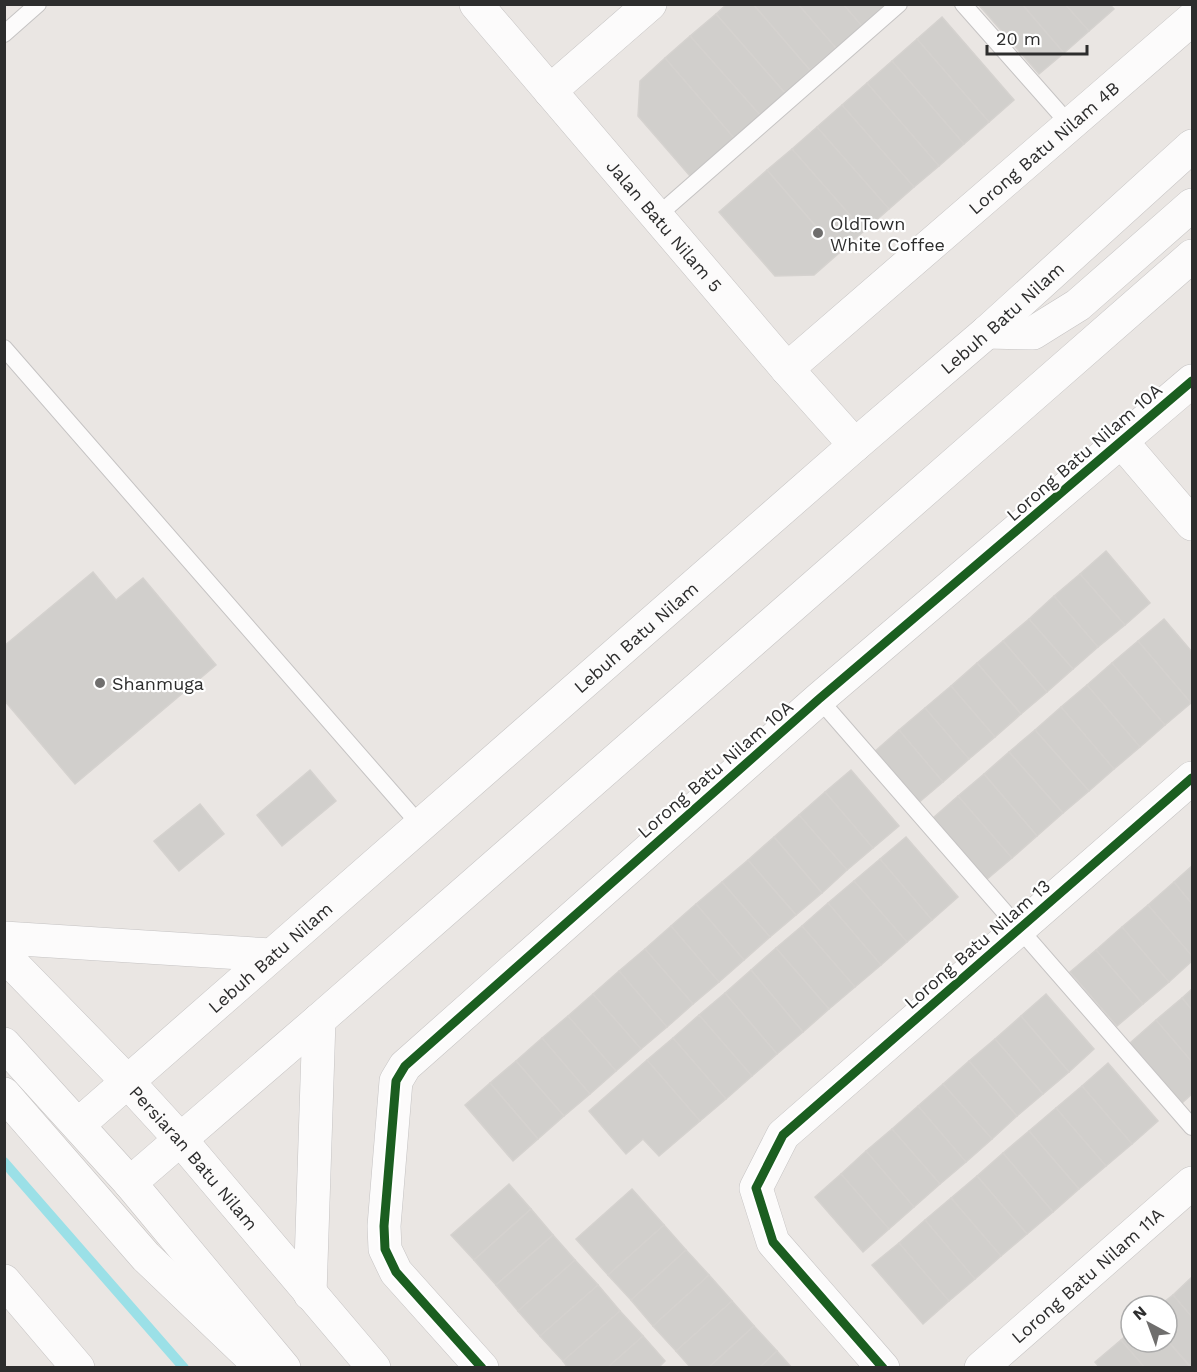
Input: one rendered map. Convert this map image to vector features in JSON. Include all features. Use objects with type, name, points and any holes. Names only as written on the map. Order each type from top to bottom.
[{"type":"main road","name":"Jalan Batu Nilam 5","points":[[476,4],[787,369],[855,445]]},
{"type":"main road","points":[[550,92],[650,4]]},
{"type":"main road","name":"Lorong Batu Nilam 4B","points":[[787,369],[1192,19]]},
{"type":"main road","name":"Lebuh Batu Nilam","points":[[78,1125],[126,1080],[987,332],[1192,146]]},
{"type":"main road","points":[[987,332],[1033,333],[1078,305],[1192,205]]},
{"type":"main road","points":[[130,1183],[320,1020],[1192,256]]},
{"type":"main road","name":"Lorong Batu Nilam 10A","points":[[482,1368],[396,1272],[386,1249],[384,1227],[396,1081],[405,1065],[819,699],[1192,381]]},
{"type":"main road","points":[[1121,441],[1192,524]]},
{"type":"main road","name":"Lorong Batu Nilam 13","points":[[883,1368],[773,1242],[756,1188],[783,1135],[1192,778]]},
{"type":"main road","points":[[4,938],[271,955]]},
{"type":"main road","name":"Persiaran Batu Nilam","points":[[4,955],[180,1139],[374,1368]]},
{"type":"main road","points":[[310,1294],[320,1020]]},
{"type":"main road","points":[[4,1044],[130,1183],[284,1368]]},
{"type":"main road","points":[[4,1094],[146,1257],[262,1368]]},
{"type":"main road","name":"Lorong Batu Nilam 11A","points":[[981,1368],[1192,1183]]},
{"type":"main road","points":[[4,1281],[78,1368]]},
{"type":"lane","points":[[4,34],[38,4]]},
{"type":"lane","points":[[657,216],[899,4]]},
{"type":"lane","points":[[963,4],[1070,125]]},
{"type":"lane","points":[[4,348],[421,826]]},
{"type":"lane","points":[[819,699],[1192,1127]]},
{"type":"building","points":[[727,4],[753,4],[810,70],[785,93],[716,14]]},
{"type":"building","points":[[753,4],[798,4],[836,48],[810,70]]},
{"type":"building","points":[[798,4],[843,4],[862,26],[836,48]]},
{"type":"building","points":[[843,4],[886,4],[862,26]]},
{"type":"building","points":[[978,4],[1022,4],[1064,53],[1039,74]]},
{"type":"building","points":[[1022,4],[1065,4],[1089,31],[1064,53]]},
{"type":"building","points":[[1065,4],[1109,4],[1114,9],[1089,31]]},
{"type":"building","points":[[716,14],[785,93],[760,115],[690,36]]},
{"type":"building","points":[[942,17],[1014,100],[989,122],[917,39]]},
{"type":"building","points":[[690,36],[760,115],[734,138],[665,58]]},
{"type":"building","points":[[917,39],[989,122],[964,144],[892,61]]},
{"type":"building","points":[[665,58],[734,138],[690,176],[638,116],[640,81]]},
{"type":"building","points":[[892,61],[964,144],[939,166],[867,83]]},
{"type":"building","points":[[867,83],[939,166],[914,187],[842,105]]},
{"type":"building","points":[[842,105],[914,187],[889,209],[817,127]]},
{"type":"building","points":[[817,127],[889,209],[864,231],[792,149]]},
{"type":"building","points":[[792,149],[864,231],[839,253],[767,170]]},
{"type":"building","points":[[767,170],[839,253],[814,275],[775,276],[719,212]]},
{"type":"building","points":[[1106,551],[1150,603],[1125,625],[1080,574]]},
{"type":"building","name":"Shanmuga","points":[[93,572],[116,600],[143,578],[216,665],[75,784],[4,700],[4,646]]},
{"type":"building","points":[[1080,574],[1125,625],[1098,647],[1054,596]]},
{"type":"building","points":[[1054,596],[1098,647],[1073,669],[1029,619]]},
{"type":"building","points":[[1029,619],[1073,669],[1047,692],[1003,641]]},
{"type":"building","points":[[1164,619],[1192,652],[1191,703],[1138,641]]},
{"type":"building","points":[[1003,641],[1047,692],[1021,714],[977,663]]},
{"type":"building","points":[[1138,641],[1191,703],[1165,725],[1112,663]]},
{"type":"building","points":[[977,663],[1021,714],[995,737],[951,686]]},
{"type":"building","points":[[1112,663],[1165,725],[1140,747],[1087,685]]},
{"type":"building","points":[[1087,685],[1140,747],[1114,769],[1061,707]]},
{"type":"building","points":[[951,686],[995,737],[969,759],[925,708]]},
{"type":"building","points":[[1061,707],[1114,769],[1089,791],[1035,730]]},
{"type":"building","points":[[925,708],[969,759],[943,782],[899,730]]},
{"type":"building","points":[[899,730],[943,782],[917,804],[873,753]]},
{"type":"building","points":[[1035,730],[1089,791],[1063,813],[1009,752]]},
{"type":"building","points":[[1009,752],[1063,813],[1037,836],[984,774]]},
{"type":"building","points":[[310,770],[336,801],[282,846],[257,815]]},
{"type":"building","points":[[851,770],[899,826],[873,848],[825,792]]},
{"type":"building","points":[[984,774],[1037,836],[1012,858],[958,796]]},
{"type":"building","points":[[825,792],[873,848],[847,870],[799,815]]},
{"type":"building","points":[[958,796],[1012,858],[986,880],[933,818]]},
{"type":"building","points":[[200,804],[224,834],[179,871],[154,841]]},
{"type":"building","points":[[799,815],[847,870],[822,893],[774,837]]},
{"type":"building","points":[[774,837],[822,893],[796,915],[748,860]]},
{"type":"building","points":[[906,837],[958,897],[932,920],[880,859]]},
{"type":"building","points":[[880,859],[932,920],[907,942],[854,881]]},
{"type":"building","points":[[748,860],[796,915],[770,937],[722,882]]},
{"type":"building","points":[[1192,866],[1192,904],[1174,882]]},
{"type":"building","points":[[854,881],[907,942],[881,965],[828,903]]},
{"type":"building","points":[[722,882],[770,937],[744,960],[696,904]]},
{"type":"building","points":[[1174,882],[1192,904],[1192,956],[1148,905]]},
{"type":"building","points":[[828,903],[881,965],[855,987],[802,926]]},
{"type":"building","points":[[696,904],[744,960],[719,982],[671,926]]},
{"type":"building","points":[[1148,905],[1192,956],[1192,961],[1169,982],[1122,927]]},
{"type":"building","points":[[671,926],[719,982],[693,1004],[645,949]]},
{"type":"building","points":[[802,926],[855,987],[829,1009],[776,948]]},
{"type":"building","points":[[1122,927],[1169,982],[1143,1004],[1096,950]]},
{"type":"building","points":[[776,948],[829,1009],[803,1032],[751,970]]},
{"type":"building","points":[[645,949],[693,1004],[667,1027],[619,971]]},
{"type":"building","points":[[1096,950],[1143,1004],[1117,1026],[1070,972]]},
{"type":"building","points":[[751,970],[803,1032],[777,1054],[725,993]]},
{"type":"building","points":[[619,971],[667,1027],[641,1049],[593,994]]},
{"type":"building","points":[[1192,989],[1192,1010],[1182,998]]},
{"type":"building","points":[[725,993],[777,1054],[752,1076],[699,1015]]},
{"type":"building","points":[[593,994],[641,1049],[616,1071],[568,1016]]},
{"type":"building","points":[[1046,994],[1094,1049],[1069,1072],[1021,1016]]},
{"type":"building","points":[[1182,998],[1192,1010],[1192,1062],[1156,1020]]},
{"type":"building","points":[[699,1015],[752,1076],[726,1099],[673,1038]]},
{"type":"building","points":[[568,1016],[616,1071],[590,1094],[542,1038]]},
{"type":"building","points":[[1021,1016],[1069,1072],[1043,1094],[995,1039]]},
{"type":"building","points":[[1156,1020],[1192,1062],[1192,1094],[1182,1103],[1130,1043]]},
{"type":"building","points":[[542,1038],[590,1094],[564,1116],[516,1061]]},
{"type":"building","points":[[673,1038],[726,1099],[700,1121],[647,1060]]},
{"type":"building","points":[[995,1039],[1043,1094],[1017,1116],[969,1061]]},
{"type":"building","points":[[647,1060],[700,1121],[659,1156],[643,1139],[626,1154],[589,1111]]},
{"type":"building","points":[[516,1061],[564,1116],[538,1139],[490,1083]]},
{"type":"building","points":[[969,1061],[1017,1116],[992,1139],[943,1084]]},
{"type":"building","points":[[1108,1063],[1158,1121],[1132,1144],[1082,1086]]},
{"type":"building","points":[[490,1083],[538,1139],[513,1161],[465,1105]]},
{"type":"building","points":[[943,1084],[992,1139],[966,1162],[918,1106]]},
{"type":"building","points":[[1082,1086],[1132,1144],[1106,1166],[1056,1108]]},
{"type":"building","points":[[918,1106],[966,1162],[940,1184],[892,1129]]},
{"type":"building","points":[[1056,1108],[1106,1166],[1079,1189],[1029,1131]]},
{"type":"building","points":[[892,1129],[940,1184],[914,1207],[866,1151]]},
{"type":"building","points":[[1029,1131],[1079,1189],[1053,1212],[1003,1153]]},
{"type":"building","points":[[866,1151],[914,1207],[889,1229],[841,1174]]},
{"type":"building","points":[[1003,1153],[1053,1212],[1027,1234],[977,1176]]},
{"type":"building","points":[[841,1174],[889,1229],[863,1252],[815,1197]]},
{"type":"building","points":[[977,1176],[1027,1234],[1001,1256],[951,1198]]},
{"type":"building","points":[[509,1184],[531,1209],[474,1260],[451,1235]]},
{"type":"building","points":[[632,1189],[664,1225],[608,1275],[576,1239]]},
{"type":"building","points":[[951,1198],[1001,1256],[975,1279],[925,1220]]},
{"type":"building","points":[[531,1209],[553,1235],[496,1285],[474,1260]]},
{"type":"building","points":[[925,1220],[975,1279],[949,1301],[899,1243]]},
{"type":"building","points":[[664,1225],[686,1250],[631,1300],[608,1275]]},
{"type":"building","points":[[553,1235],[575,1260],[518,1311],[496,1285]]},
{"type":"building","points":[[899,1243],[949,1301],[923,1324],[872,1265]]},
{"type":"building","points":[[686,1250],[709,1275],[653,1326],[631,1300]]},
{"type":"building","points":[[575,1260],[598,1285],[540,1336],[518,1311]]},
{"type":"building","points":[[709,1275],[732,1301],[676,1351],[653,1326]]},
{"type":"building","points":[[1192,1277],[1192,1317],[1179,1302],[1179,1294],[1174,1294]]},
{"type":"building","points":[[598,1285],[620,1311],[563,1361],[540,1336]]},
{"type":"building","points":[[732,1301],[754,1326],[708,1368],[691,1368],[676,1351]]},
{"type":"building","points":[[1179,1302],[1192,1317],[1192,1368],[1179,1353]]},
{"type":"building","points":[[620,1311],[643,1336],[607,1368],[568,1368],[563,1361]]},
{"type":"building","points":[[754,1326],[777,1351],[759,1368],[708,1368]]},
{"type":"building","points":[[643,1336],[665,1361],[658,1368],[607,1368]]},
{"type":"building","points":[[1119,1342],[1119,1354],[1133,1354],[1145,1368],[1100,1368],[1095,1362]]},
{"type":"building","points":[[777,1351],[792,1368],[759,1368]]},
{"type":"building","points":[[1133,1354],[1179,1354],[1191,1368],[1145,1368]]},
{"type":"waterway","points":[[4,1162],[184,1368]]},
{"type":"cycle path","points":[[482,1368],[396,1272],[385,1249],[384,1226],[396,1081],[405,1066],[819,699],[1192,381]]},
{"type":"cycle path","points":[[883,1368],[773,1242],[756,1188],[783,1135],[1192,778]]},
{"type":"place","name":"OldTown White Coffee","points":[[818,233]]},
{"type":"place","name":"Shanmuga","points":[[100,683]]}]
